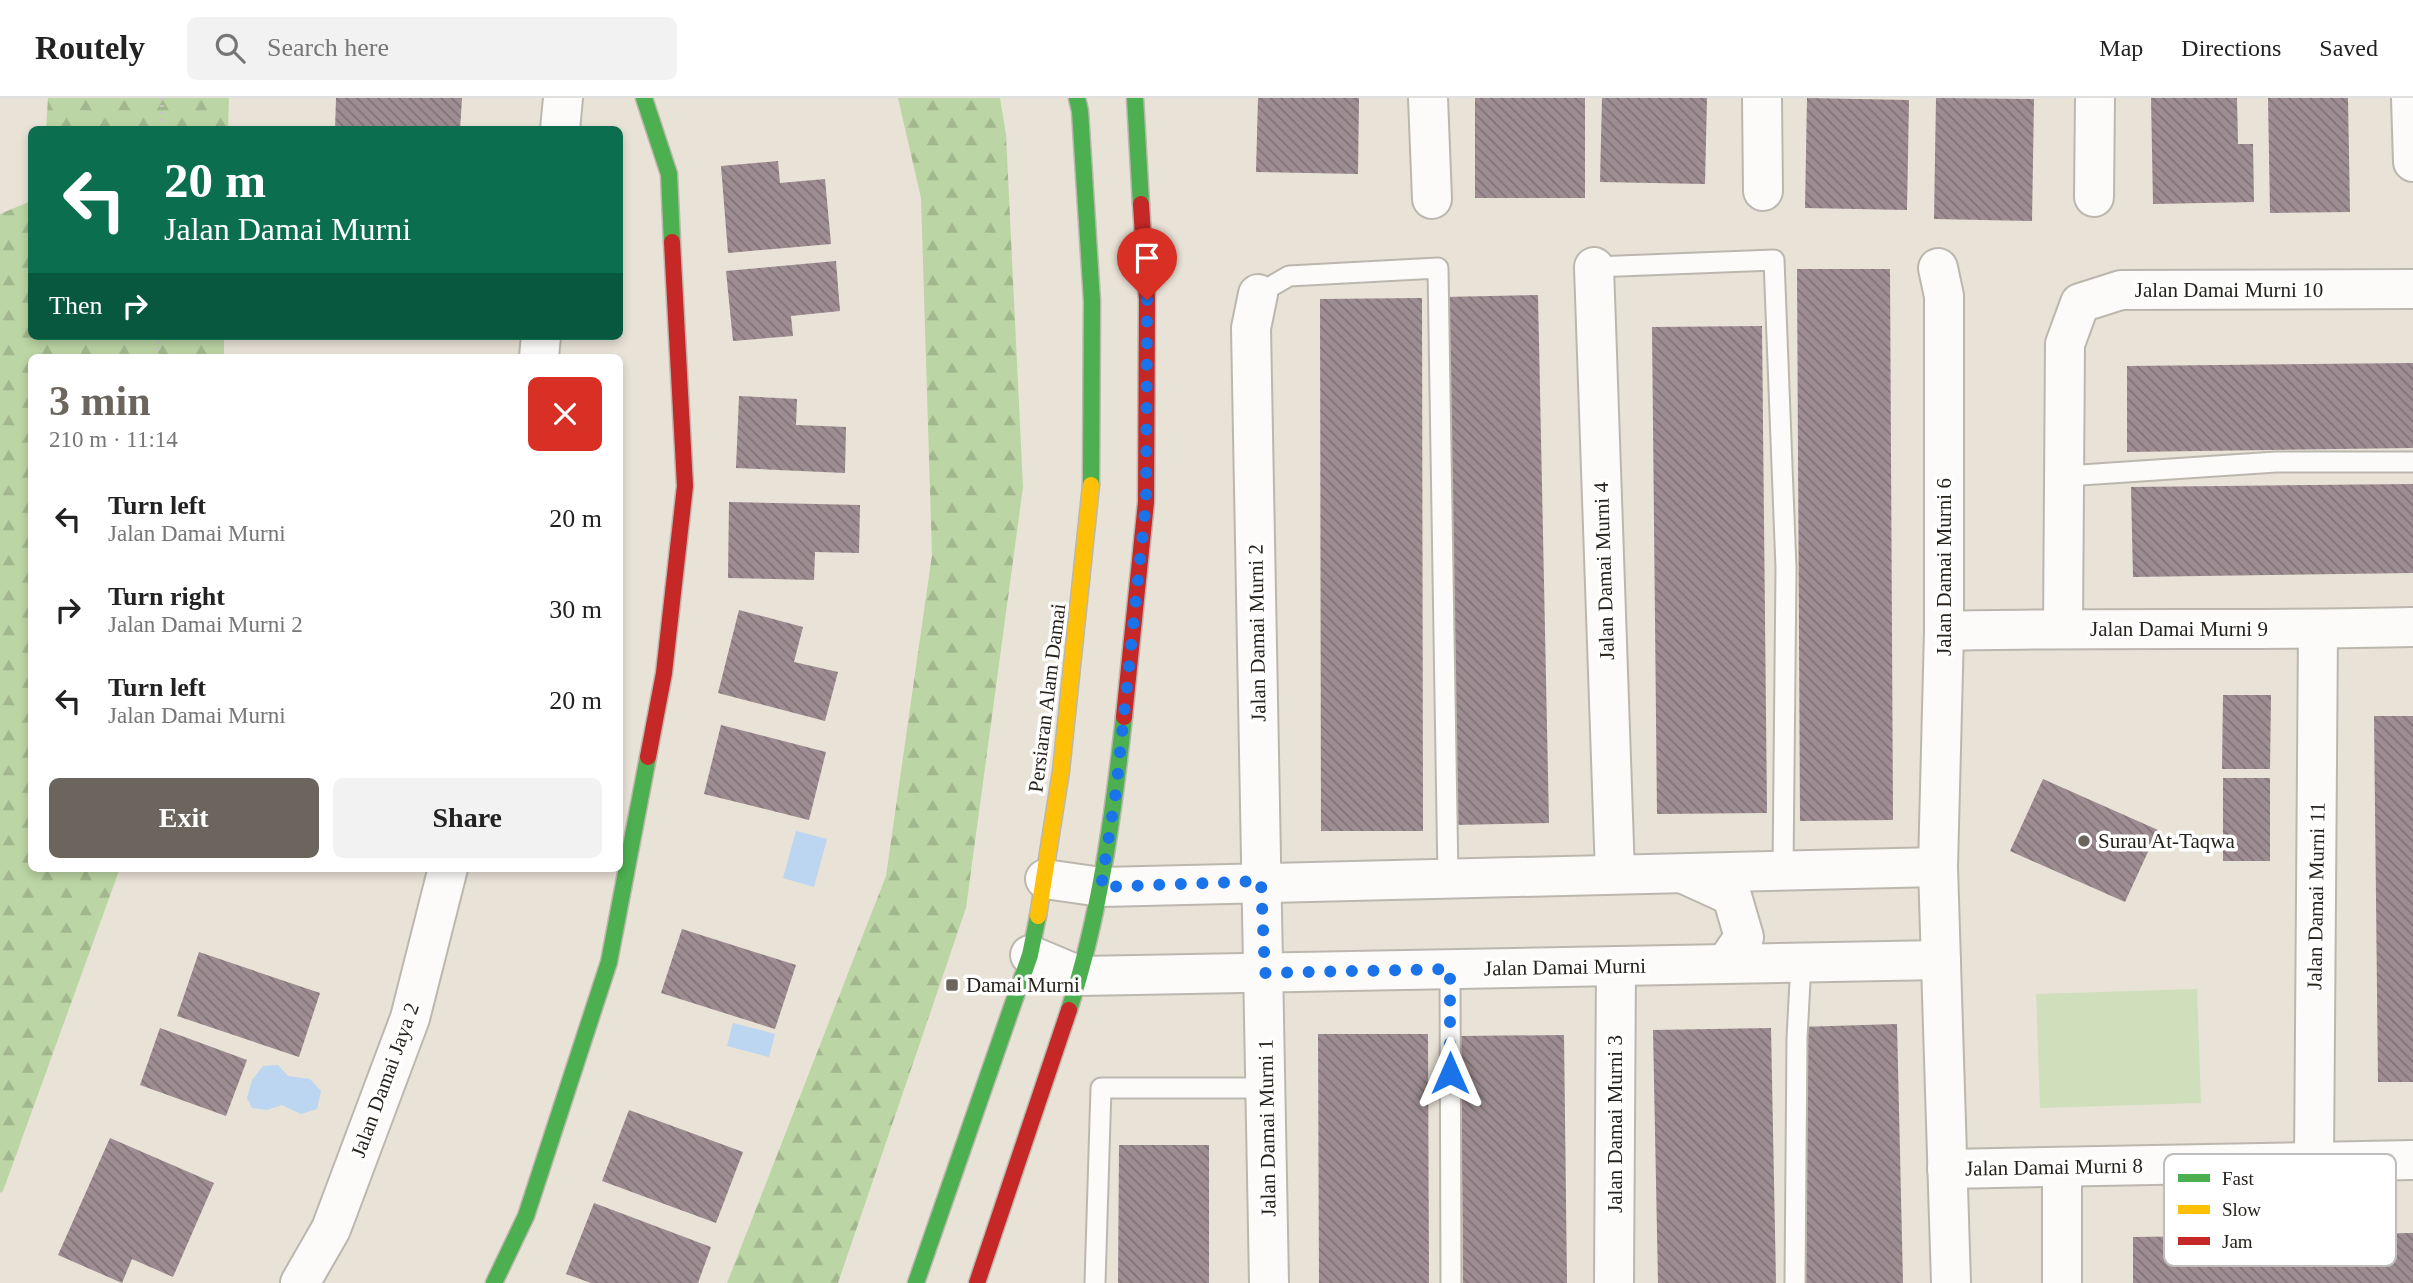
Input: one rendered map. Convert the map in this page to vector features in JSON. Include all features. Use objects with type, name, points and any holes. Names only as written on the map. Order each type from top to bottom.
[{"type":"street","points":[[560,126],[563,98]]},
{"type":"street","points":[[494,1283],[526,1216],[608,962],[664,673],[685,486],[669,174],[644,98]]},
{"type":"street","name":"Persiaran Alam Damai","points":[[916,1283],[1030,955],[1045,879],[1061,771],[1091,498],[1092,300],[1077,98]]},
{"type":"street","points":[[977,1283],[1080,976],[1101,887],[1116,791],[1146,502],[1147,300],[1135,98]]},
{"type":"street","points":[[1428,98],[1432,199]]},
{"type":"street","points":[[1762,98],[1763,191]]},
{"type":"street","points":[[2094,197],[2095,98]]},
{"type":"street","points":[[2411,98],[2413,162]]},
{"type":"street","name":"Jalan Damai Murni 4","points":[[1594,267],[1615,874]]},
{"type":"street","name":"Jalan Damai Murni 6","points":[[1938,268],[1944,296],[1944,631],[1938,867],[1951,1283]]},
{"type":"street","name":"Jalan Damai Murni 10","points":[[2063,628],[2065,344],[2080,303],[2121,290],[2413,289]]},
{"type":"street","name":"Jalan Damai Murni 2","points":[[1258,294],[1251,328],[1265,973]]},
{"type":"street","name":"Jalan Damai Murni 9","points":[[1944,631],[2413,627]]},
{"type":"street","name":"Jalan Damai Murni 11","points":[[2314,1154],[2318,629]]},
{"type":"street","points":[[1045,879],[1101,887],[1261,881],[1423,880],[1938,867]]},
{"type":"street","name":"Jalan Damai Jaya 2","points":[[300,1283],[331,1228],[410,1018],[447,872]]},
{"type":"street","points":[[1681,873],[1732,896],[1744,937],[1726,963]]},
{"type":"street","name":"Jalan Damai Murni","points":[[1030,955],[1080,976],[1941,960]]},
{"type":"street","name":"Jalan Damai Murni 3","points":[[1614,1283],[1616,966]]},
{"type":"street","name":"Jalan Damai Murni 1","points":[[1265,973],[1269,1283]]},
{"type":"street","name":"Jalan Damai Murni 8","points":[[1947,1169],[2164,1165]]},
{"type":"street","points":[[2062,1167],[2062,1283]]},
{"type":"lane","points":[[1594,267],[1774,260],[1786,568],[1783,870]]},
{"type":"lane","points":[[1258,294],[1289,276],[1438,268],[1448,878]]},
{"type":"lane","points":[[2066,476],[2276,462],[2413,462]]},
{"type":"lane","points":[[1795,1283],[1797,1038],[1801,962]]},
{"type":"lane","points":[[1450,969],[1451,1283]]},
{"type":"lane","points":[[1095,1283],[1101,1088],[1266,1088]]},
{"type":"path","points":[[162,98],[162,126]]},
{"type":"green space","points":[[48,98],[229,98],[228,126],[46,126]]},
{"type":"green space","points":[[898,98],[1000,98],[1006,135],[1023,487],[966,908],[838,1283],[727,1283],[886,876],[932,555],[921,198]]},
{"type":"green space","points":[[28,202],[28,340],[224,340],[224,354],[28,354],[28,872],[119,872],[3,1191],[0,1193],[0,214]]},
{"type":"green space","points":[[2197,989],[2201,1103],[2040,1108],[2036,994]]},
{"type":"water","points":[[796,831],[827,839],[814,887],[783,878]]},
{"type":"water","points":[[733,1023],[775,1034],[769,1057],[727,1046]]},
{"type":"water","points":[[278,1065],[288,1076],[310,1079],[321,1091],[317,1109],[301,1114],[282,1105],[267,1110],[252,1108],[247,1098],[252,1080],[263,1066]]},
{"type":"building","points":[[336,98],[462,98],[460,126],[335,126]]},
{"type":"building","points":[[1258,98],[1359,98],[1358,174],[1256,172]]},
{"type":"building","points":[[1475,98],[1585,98],[1585,198],[1475,198]]},
{"type":"building","points":[[1602,98],[1707,98],[1705,184],[1600,182]]},
{"type":"building","points":[[1807,98],[1909,100],[1907,210],[1805,208]]},
{"type":"building","points":[[1936,98],[2034,99],[2032,221],[1934,219]]},
{"type":"building","points":[[2151,98],[2237,98],[2238,144],[2253,144],[2254,202],[2153,204]]},
{"type":"building","points":[[2268,98],[2348,98],[2350,212],[2270,213]]},
{"type":"building","points":[[778,161],[780,183],[825,179],[831,244],[728,253],[721,166]]},
{"type":"building","points":[[836,261],[840,311],[791,316],[793,336],[733,341],[726,271]]},
{"type":"building","points":[[1797,269],[1890,269],[1893,820],[1800,821]]},
{"type":"building","points":[[1538,295],[1549,823],[1454,825],[1443,297]]},
{"type":"building","points":[[1422,298],[1423,831],[1321,831],[1320,299]]},
{"type":"building","points":[[1762,326],[1767,813],[1657,814],[1652,327]]},
{"type":"building","points":[[2413,363],[2413,448],[2127,452],[2127,366]]},
{"type":"building","points":[[739,396],[797,399],[796,425],[846,427],[845,473],[736,468]]},
{"type":"building","points":[[2413,484],[2413,573],[2133,577],[2131,487]]},
{"type":"building","points":[[729,502],[860,505],[859,553],[815,552],[814,580],[728,578]]},
{"type":"building","points":[[739,610],[803,627],[794,662],[838,672],[825,721],[718,693]]},
{"type":"building","points":[[2223,695],[2271,695],[2270,769],[2222,769]]},
{"type":"building","points":[[2374,716],[2413,716],[2413,1082],[2378,1082]]},
{"type":"building","points":[[721,725],[826,752],[809,820],[704,794]]},
{"type":"building","points":[[2223,778],[2270,778],[2270,861],[2223,861]]},
{"type":"building","name":"Surau At-Taqwa","points":[[2043,779],[2158,830],[2125,902],[2010,851]]},
{"type":"building","points":[[682,929],[796,965],[775,1029],[661,993]]},
{"type":"building","points":[[199,952],[320,993],[299,1057],[177,1016]]},
{"type":"building","points":[[1897,1024],[1903,1283],[1805,1283],[1799,1027]]},
{"type":"building","points":[[160,1028],[247,1060],[226,1116],[140,1085]]},
{"type":"building","points":[[1771,1028],[1776,1283],[1658,1283],[1653,1030]]},
{"type":"building","points":[[1318,1034],[1428,1034],[1429,1283],[1319,1283]]},
{"type":"building","points":[[1564,1035],[1567,1283],[1463,1283],[1461,1036]]},
{"type":"building","points":[[629,1110],[743,1152],[716,1223],[602,1181]]},
{"type":"building","points":[[110,1138],[214,1183],[173,1277],[132,1259],[122,1283],[58,1255]]},
{"type":"building","points":[[1119,1145],[1209,1145],[1209,1283],[1118,1283]]},
{"type":"building","points":[[594,1203],[711,1247],[698,1283],[591,1283],[566,1274]]},
{"type":"building","points":[[2396,1233],[2413,1233],[2413,1283],[2133,1283],[2133,1237],[2164,1237],[2164,1266],[2396,1266]]},
{"type":"traffic: fast","points":[[644,98],[669,174],[672,242]]},
{"type":"traffic: fast","points":[[1077,98],[1092,301],[1091,485]]},
{"type":"traffic: fast","points":[[1135,98],[1141,204]]},
{"type":"traffic: fast","points":[[1069,1010],[1097,902],[1110,828],[1124,717]]},
{"type":"traffic: fast","points":[[494,1283],[526,1216],[609,962],[648,757]]},
{"type":"traffic: fast","points":[[916,1283],[1030,955],[1038,916]]},
{"type":"traffic: slow","points":[[1038,916],[1061,771],[1091,485]]},
{"type":"traffic: jam","points":[[1124,717],[1146,502],[1147,300],[1141,204]]},
{"type":"traffic: jam","points":[[648,757],[664,673],[685,486],[672,242]]},
{"type":"traffic: jam","points":[[977,1283],[1069,1010]]},
{"type":"place","name":"Surau At-Taqwa","points":[[2084,841]]},
{"type":"place","name":"Damai Murni","points":[[952,985]]},
{"type":"route","points":[[1147,300],[1146,502],[1116,791],[1101,887],[1261,881],[1265,973],[1450,969],[1450,1073]]}]
